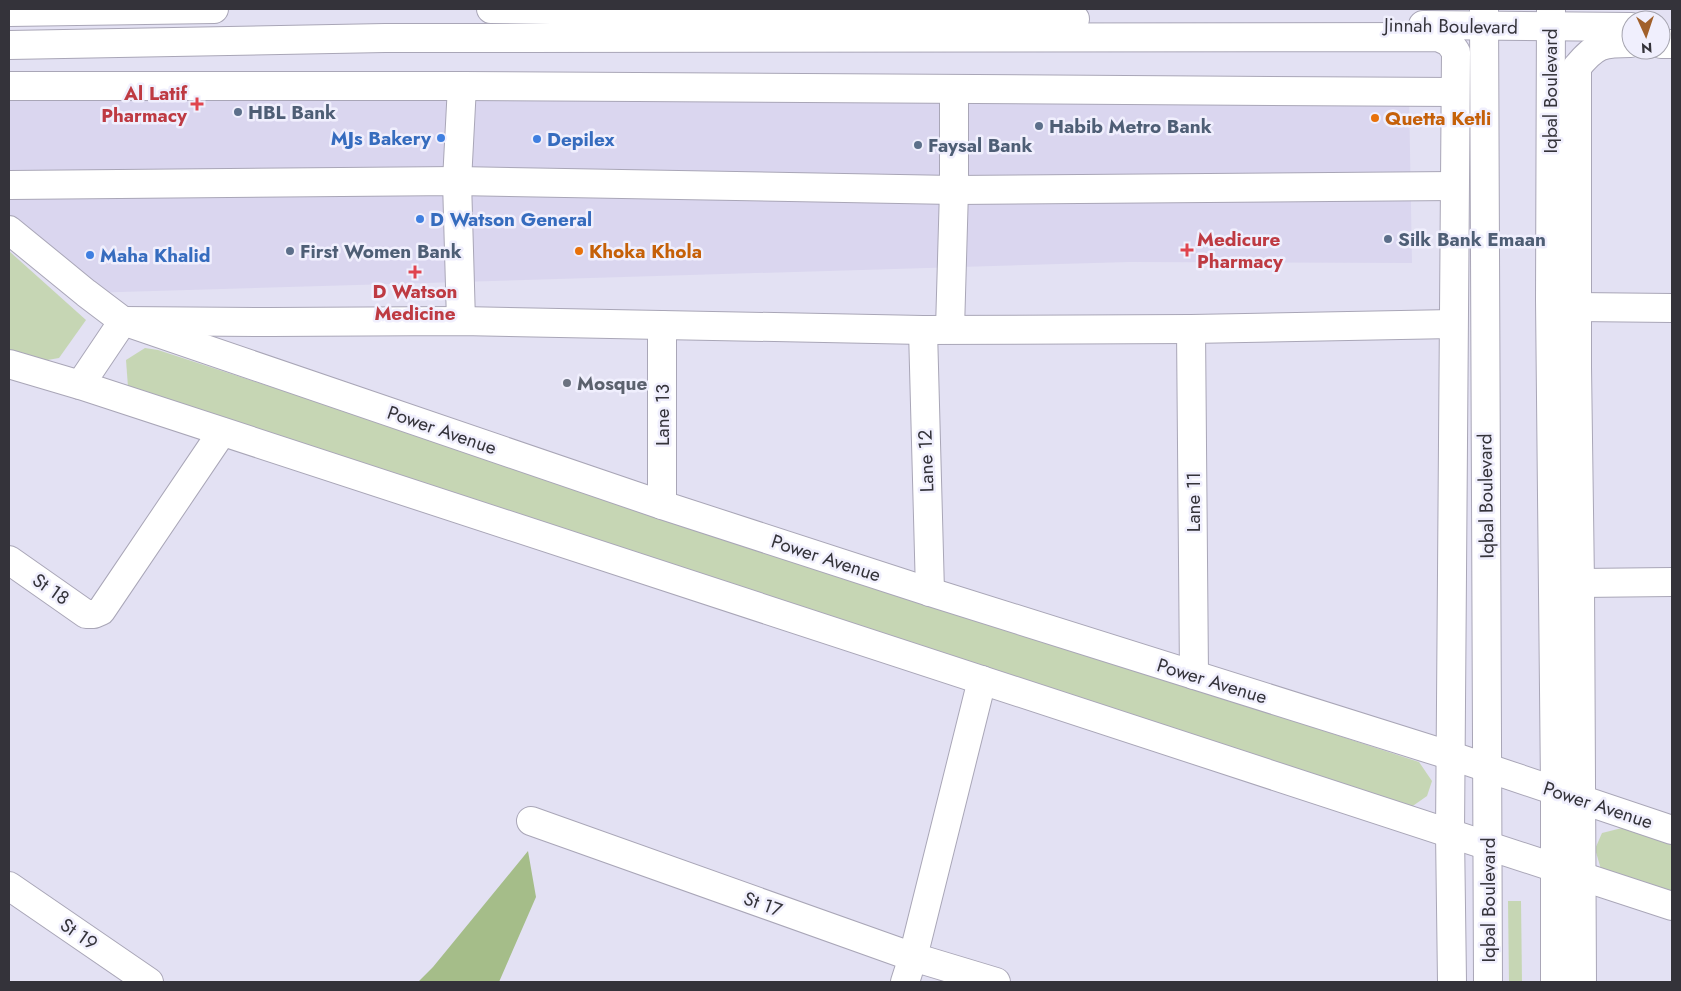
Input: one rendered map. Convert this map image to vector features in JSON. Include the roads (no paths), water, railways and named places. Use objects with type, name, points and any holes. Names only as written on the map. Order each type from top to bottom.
[{"type":"street","points":[[9,12],[214,9]]},
{"type":"street","name":"Jinnah Boulevard","points":[[491,9],[1551,18],[1621,26]]},
{"type":"street","name":"Iqbal Boulevard","points":[[1484,18],[1488,982]]},
{"type":"street","name":"Iqbal Boulevard","points":[[1551,18],[1550,300],[1555,982]]},
{"type":"street","points":[[9,45],[385,38],[1438,37],[1449,42],[1456,52],[1450,833],[1452,982]]},
{"type":"street","points":[[1582,982],[1577,67],[1590,51],[1609,43],[1621,43]]},
{"type":"street","points":[[9,86],[462,86],[1455,92]]},
{"type":"street","points":[[461,321],[456,181],[462,86]]},
{"type":"street","points":[[950,330],[954,190],[954,90]]},
{"type":"street","points":[[9,184],[456,181],[954,190],[1454,186]]},
{"type":"street","name":"Power Avenue","points":[[9,230],[123,321],[662,505],[930,592],[1452,756],[1672,830]]},
{"type":"street","points":[[1577,307],[1672,308]]},
{"type":"street","points":[[80,385],[123,321],[461,321],[922,330],[1192,329],[1453,324]]},
{"type":"street","name":"Lane 13","points":[[662,325],[662,505]]},
{"type":"street","name":"Lane 11","points":[[1192,329],[1194,675]]},
{"type":"street","name":"Lane 12","points":[[922,330],[930,592]]},
{"type":"street","points":[[9,364],[80,385],[1672,906]]},
{"type":"street","name":"St 18","points":[[9,560],[86,614],[94,614],[101,611],[222,432]]},
{"type":"street","points":[[1580,583],[1672,582]]},
{"type":"street","points":[[909,970],[982,680]]},
{"type":"street","name":"St 17","points":[[531,821],[909,970],[996,982]]},
{"type":"street","name":"St 19","points":[[9,886],[149,982]]},
{"type":"place","name":"Al Latif Pharmacy","points":[[197,104]]},
{"type":"place","name":"HBL Bank","points":[[238,112]]},
{"type":"place","name":"Quetta Ketli","points":[[1375,118]]},
{"type":"place","name":"Habib Metro Bank","points":[[1039,126]]},
{"type":"place","name":"MJs Bakery","points":[[441,138]]},
{"type":"place","name":"Depilex","points":[[537,139]]},
{"type":"place","name":"Faysal Bank","points":[[918,145]]},
{"type":"place","name":"D Watson General","points":[[420,219]]},
{"type":"place","name":"Silk Bank Emaan","points":[[1388,239]]},
{"type":"place","name":"Medicure Pharmacy","points":[[1187,250]]},
{"type":"place","name":"First Women Bank","points":[[290,251]]},
{"type":"place","name":"Khoka Khola","points":[[579,251]]},
{"type":"place","name":"Maha Khalid","points":[[90,255]]},
{"type":"place","name":"D Watson Medicine","points":[[415,272]]},
{"type":"place","name":"Mosque","points":[[567,383]]}]
